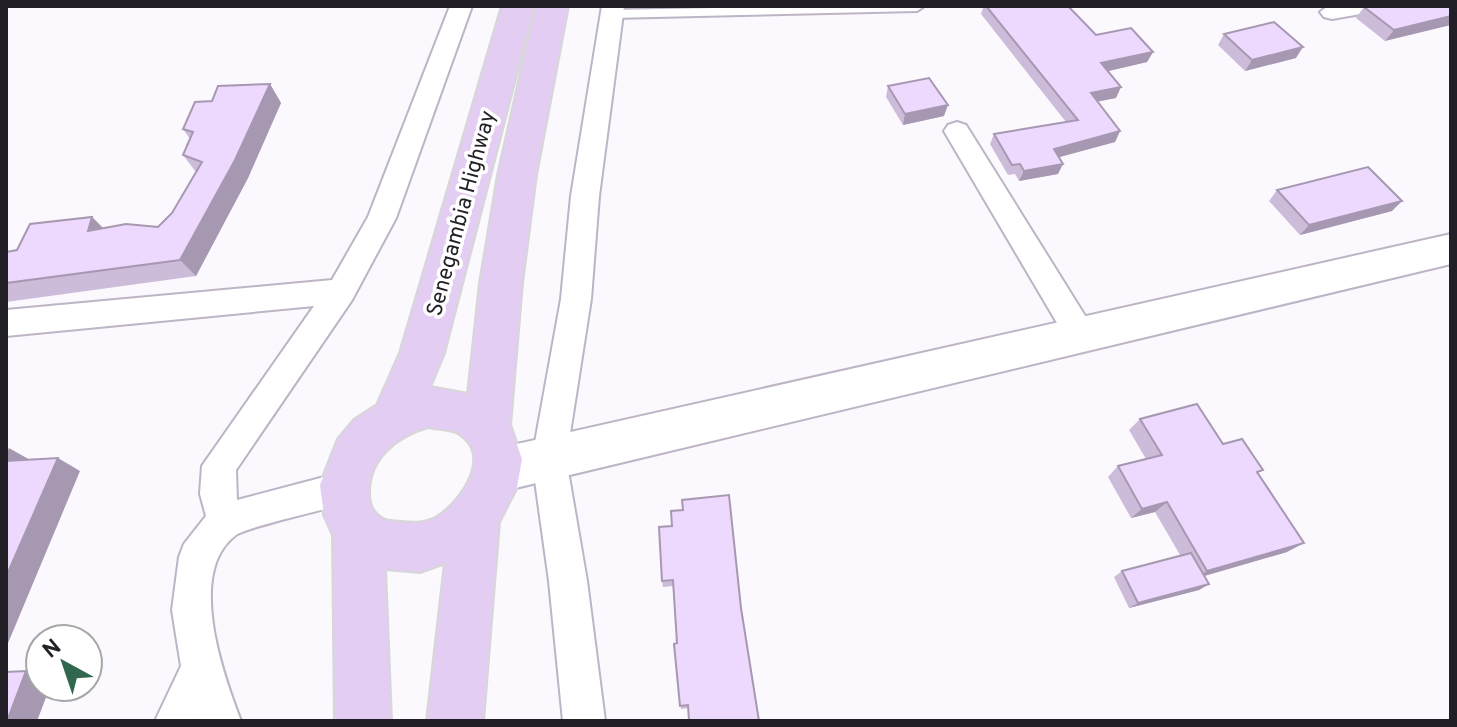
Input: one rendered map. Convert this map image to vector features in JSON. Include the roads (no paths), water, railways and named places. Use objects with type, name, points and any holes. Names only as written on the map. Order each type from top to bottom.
[{"type":"main road","name":"Senegambia Highway","points":[[394,418],[422,353],[518,6]]},
{"type":"main road","name":"Senegambia Highway","points":[[493,448],[501,283],[517,175],[552,6]]},
{"type":"main road","points":[[350,509],[371,541],[405,549],[443,541],[475,518],[496,486],[493,448],[461,410],[428,407],[394,418],[364,441],[354,455],[350,509],[363,721]]},
{"type":"main road","points":[[455,721],[475,518]]},
{"type":"street","points":[[225,520],[218,494],[219,466],[341,291],[382,218],[461,6]]},
{"type":"street","points":[[1332,12],[1370,6]]},
{"type":"street","points":[[584,721],[568,581],[549,459],[576,299],[585,196],[612,10]]},
{"type":"street","points":[[957,131],[1081,336]]},
{"type":"street","points":[[493,448],[549,459],[1451,249]]},
{"type":"street","points":[[6,323],[341,291]]},
{"type":"street","points":[[220,721],[201,668],[191,610],[197,557],[225,520],[350,509]]},
{"type":"street","points":[[176,721],[201,668]]},
{"type":"lane","points":[[612,10],[917,7]]}]
